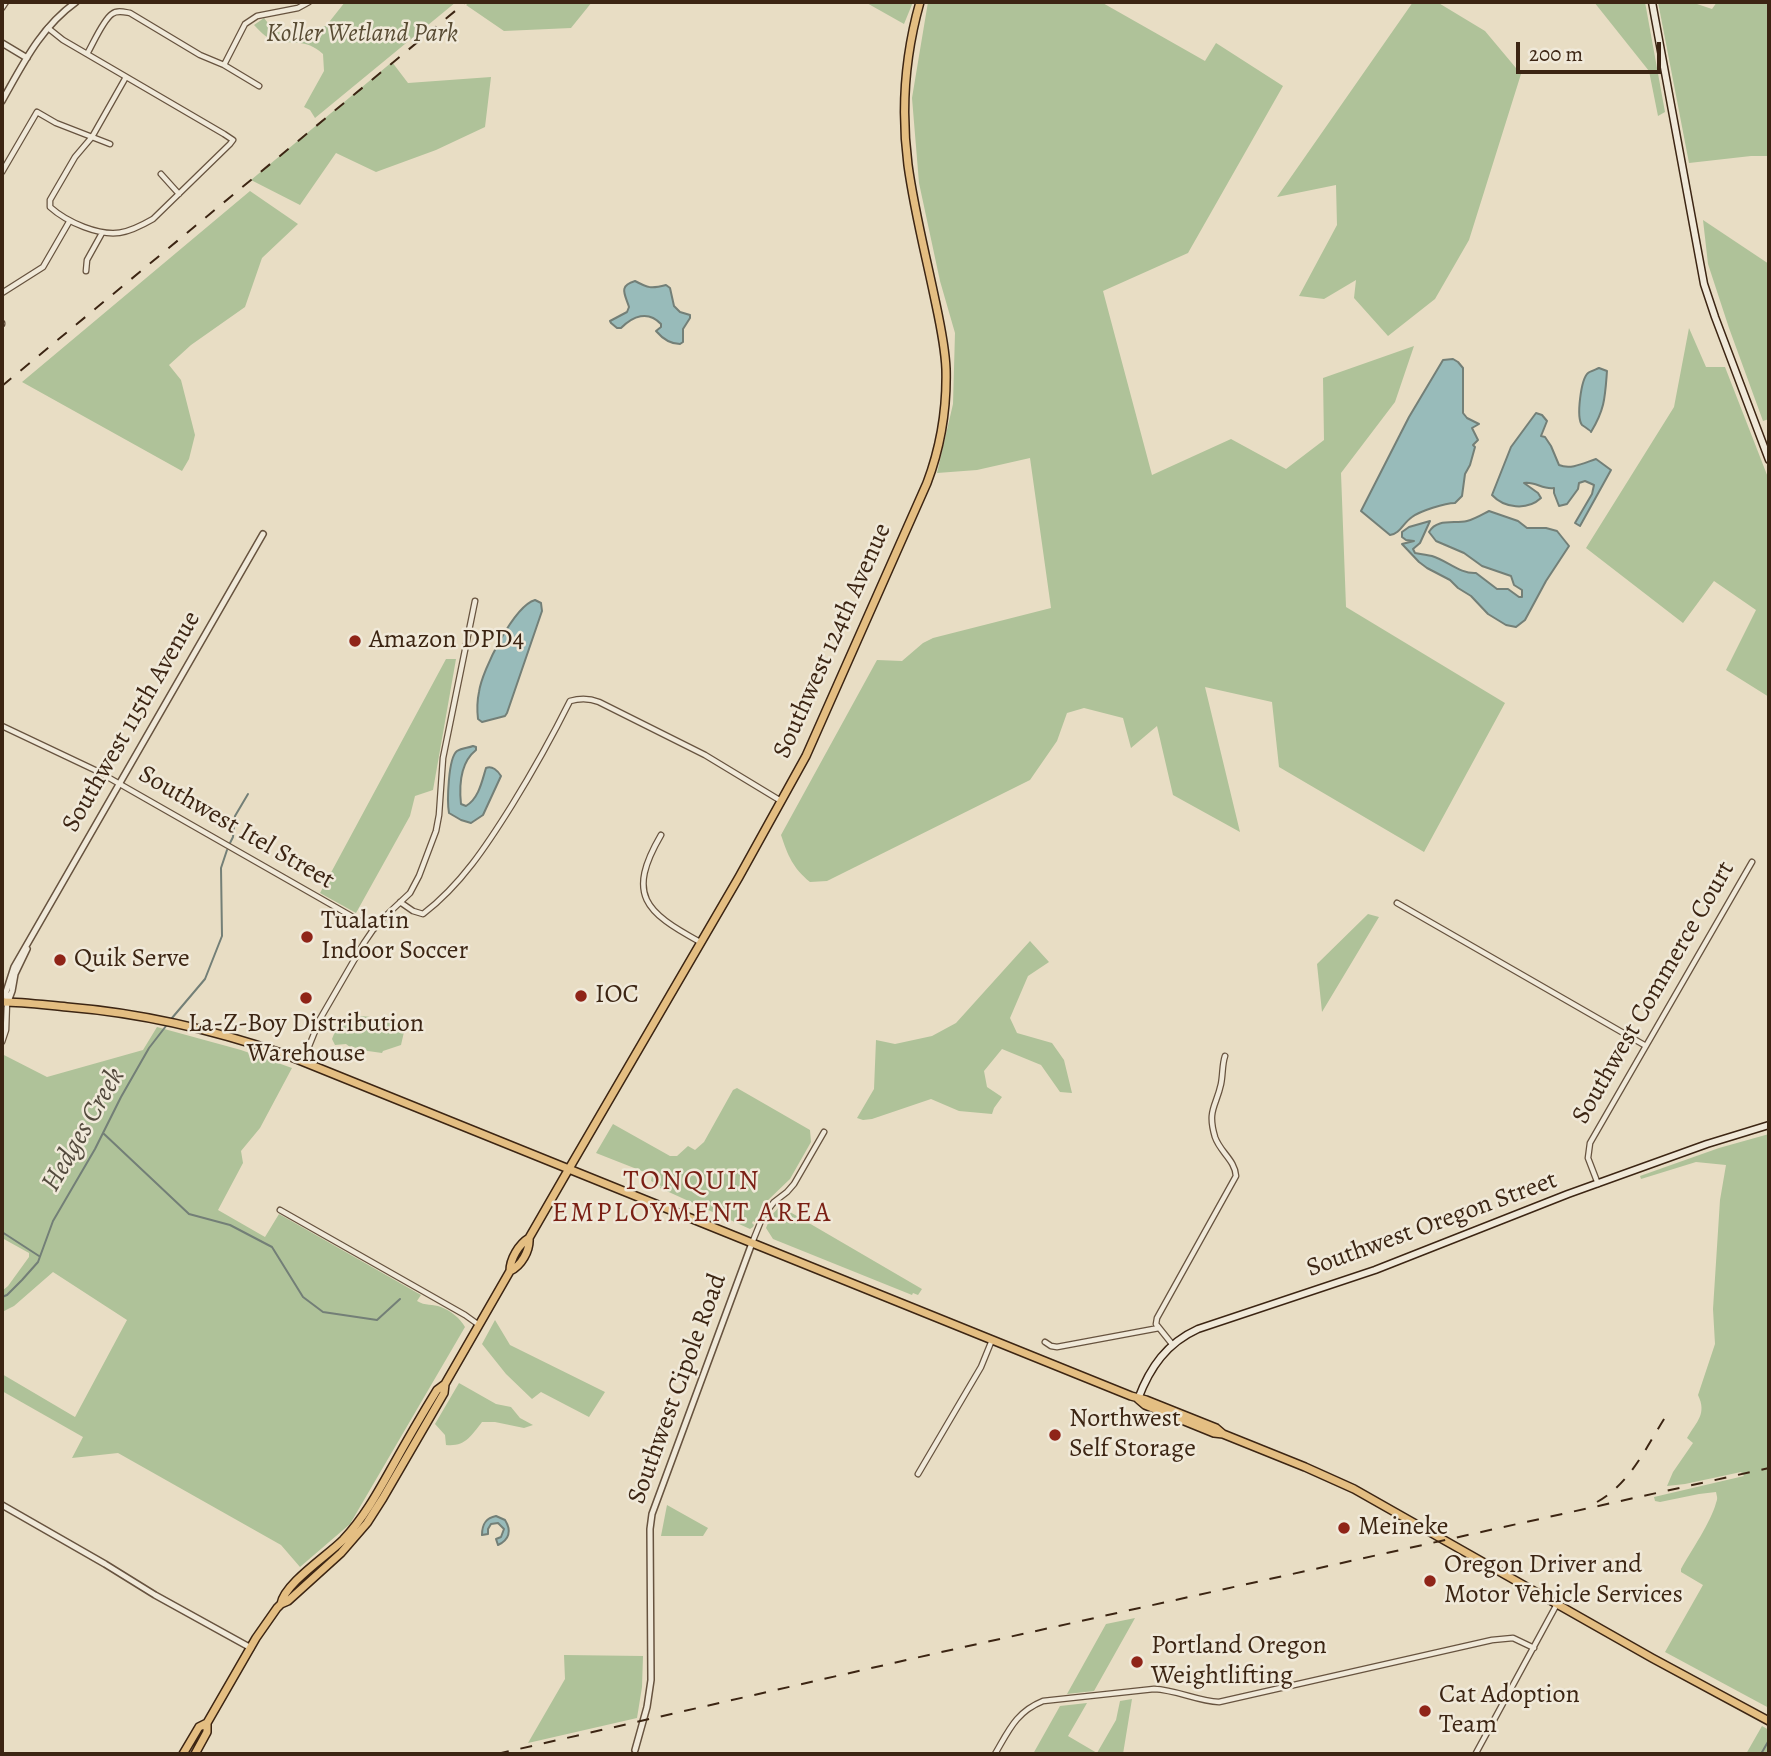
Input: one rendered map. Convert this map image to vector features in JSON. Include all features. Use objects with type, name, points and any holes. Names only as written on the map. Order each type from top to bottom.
[{"type":"main road","name":"Southwest 124th Avenue","points":[[195,1754],[207,1732],[207,1723],[251,1648],[281,1604],[288,1601],[333,1561],[367,1523],[441,1399],[445,1384],[510,1271],[510,1264],[523,1242],[529,1238],[782,802],[821,724],[919,502],[941,435],[946,398],[945,355],[911,180],[905,132],[908,63],[920,2]]},
{"type":"main road","points":[[1652,2],[1704,284],[1769,460]]},
{"type":"main road","points":[[5,1002],[95,1009],[155,1019],[224,1035],[303,1061],[1138,1399],[1146,1399],[1354,1489],[1769,1721]]},
{"type":"main road","name":"Southwest Oregon Street","points":[[1138,1399],[1157,1359],[1172,1345],[1198,1329],[1374,1269],[1707,1144],[1769,1125]]},
{"type":"main road","name":"Southwest 124th Avenue","points":[[183,1754],[199,1727],[207,1723]]},
{"type":"street","points":[[2,8],[6,2]]},
{"type":"street","points":[[2,102],[47,27],[76,2]]},
{"type":"street","points":[[224,65],[245,24],[257,16],[298,8],[309,2]]},
{"type":"street","points":[[88,54],[113,13],[130,13],[259,86]]},
{"type":"street","points":[[47,27],[63,40],[88,54],[233,140],[153,219],[138,228],[121,233],[102,233],[69,222],[50,207],[50,200],[126,77]]},
{"type":"street","points":[[2,43],[27,58]]},
{"type":"street","points":[[2,172],[37,112],[56,123],[110,144]]},
{"type":"street","points":[[161,174],[178,194]]},
{"type":"street","points":[[2,293],[43,267],[69,222]]},
{"type":"street","points":[[86,271],[87,260],[102,233]]},
{"type":"street","name":"Southwest 115th Avenue","points":[[2,1042],[6,1030],[5,1002],[9,976],[263,534]]},
{"type":"street","points":[[303,1061],[324,1010],[374,929],[410,893],[436,831],[443,758],[475,601]]},
{"type":"street","points":[[400,902],[423,914],[440,901],[463,876],[499,825],[545,751],[570,701],[575,699],[587,698],[599,702],[705,755],[782,802]]},
{"type":"street","name":"Southwest Itel Street","points":[[2,726],[119,783],[374,929]]},
{"type":"street","points":[[661,835],[646,863],[643,880],[645,895],[662,919],[701,942]]},
{"type":"street","name":"Southwest Commerce Court","points":[[1598,1184],[1588,1158],[1590,1143],[1752,862]]},
{"type":"street","points":[[1397,903],[1646,1046]]},
{"type":"street","points":[[1172,1345],[1156,1324],[1157,1318],[1236,1176],[1233,1164],[1215,1138],[1211,1113],[1221,1087],[1225,1056]]},
{"type":"street","points":[[752,1243],[763,1216],[794,1184],[824,1132]]},
{"type":"street","points":[[280,1209],[479,1325]]},
{"type":"street","name":"Southwest Cipole Road","points":[[643,1754],[633,1751],[647,1707],[651,1680],[652,1514],[752,1243]]},
{"type":"street","points":[[1045,1342],[1057,1347],[1159,1328]]},
{"type":"street","points":[[918,1474],[981,1367],[992,1340]]},
{"type":"street","points":[[2,1505],[251,1648]]},
{"type":"street","points":[[1477,1754],[1557,1604]]},
{"type":"street","points":[[995,1754],[1020,1714],[1043,1701],[1154,1689],[1219,1702],[1492,1640],[1513,1638],[1534,1648]]},
{"type":"green space","name":"Koller Wetland Park","points":[[345,2],[456,2],[315,118],[310,110],[304,107],[324,71],[323,54],[310,45],[270,39],[254,25],[264,18],[275,32],[291,33],[326,26]]},
{"type":"green space","points":[[470,2],[592,2],[571,28],[504,31],[466,5]]},
{"type":"green space","points":[[865,2],[913,2],[904,24]]},
{"type":"green space","points":[[928,2],[1101,2],[1205,61],[1216,43],[1283,86],[1188,253],[1103,291],[1152,475],[1231,439],[1286,469],[1324,440],[1323,378],[1414,346],[1395,402],[1341,473],[1346,607],[1505,703],[1424,852],[1279,767],[1272,702],[1205,687],[1240,832],[1173,795],[1157,726],[1131,748],[1123,718],[1084,708],[1067,713],[1057,741],[1030,780],[827,881],[810,882],[792,861],[781,835],[877,660],[902,661],[933,638],[1051,608],[1030,458],[977,470],[937,473],[953,404],[955,333],[940,281],[919,183],[912,98]]},
{"type":"green space","points":[[1413,2],[1437,2],[1485,31],[1521,74],[1469,240],[1435,299],[1388,336],[1354,298],[1356,280],[1324,299],[1299,296],[1337,225],[1336,185],[1277,197]]},
{"type":"green space","points":[[1594,2],[1645,2],[1665,112],[1658,116],[1649,71]]},
{"type":"green space","points":[[1658,2],[1691,2],[1712,9],[1717,2],[1769,2],[1769,156],[1689,163]]},
{"type":"green space","points":[[392,62],[408,83],[491,77],[485,127],[436,150],[376,172],[336,153],[300,205],[251,180]]},
{"type":"green space","points":[[250,191],[298,224],[262,258],[245,307],[191,345],[169,365],[181,380],[195,435],[189,459],[182,471],[22,382]]},
{"type":"green space","points":[[1703,220],[1769,264],[1769,419],[1763,421],[1708,264]]},
{"type":"green space","points":[[1689,328],[1706,367],[1725,367],[1769,480],[1769,697],[1726,670],[1756,610],[1714,581],[1683,623],[1586,548],[1674,407]]},
{"type":"green space","points":[[446,659],[456,659],[433,790],[415,796],[410,816],[356,913],[320,893]]},
{"type":"green space","points":[[1368,914],[1379,917],[1322,1012],[1317,964]]},
{"type":"green space","points":[[1030,941],[1049,962],[1028,976],[1010,1018],[1017,1033],[1052,1043],[1064,1060],[1072,1093],[1060,1092],[1041,1065],[1002,1049],[984,1071],[987,1087],[1002,1097],[992,1114],[959,1111],[931,1099],[872,1119],[857,1118],[874,1089],[876,1040],[895,1044],[932,1036],[956,1023]]},
{"type":"green space","points":[[360,1016],[384,1020],[399,1028],[404,1032],[401,1045],[382,1053],[361,1050],[346,1044],[335,1045],[332,1039],[338,1024]]},
{"type":"green space","points":[[157,1027],[241,1050],[292,1068],[260,1128],[241,1151],[243,1163],[218,1210],[265,1237],[279,1214],[421,1295],[417,1301],[448,1311],[465,1327],[350,1524],[300,1567],[281,1545],[118,1453],[72,1458],[83,1437],[2,1391],[2,1374],[75,1417],[127,1320],[53,1272],[14,1306],[2,1312],[2,1291],[29,1257],[29,1253],[2,1238],[2,1054],[47,1077],[143,1050]]},
{"type":"green space","points":[[737,1088],[810,1130],[811,1142],[790,1179],[764,1204],[750,1229],[660,1188],[661,1186],[651,1181],[652,1175],[596,1153],[613,1124],[670,1156],[677,1156],[688,1146],[695,1150],[704,1142],[733,1090]]},
{"type":"green space","points":[[1769,1134],[1769,1708],[1665,1652],[1703,1585],[1681,1572],[1681,1569],[1710,1519],[1717,1498],[1716,1492],[1660,1502],[1655,1501],[1654,1497],[1744,1476],[1741,1472],[1667,1486],[1673,1472],[1693,1443],[1687,1438],[1701,1412],[1698,1395],[1715,1344],[1713,1309],[1720,1200],[1726,1165],[1696,1162],[1641,1179],[1640,1176],[1719,1148]]},
{"type":"green space","points":[[779,1207],[922,1289],[918,1295],[912,1295],[773,1239],[766,1228]]},
{"type":"green space","points":[[495,1320],[510,1345],[605,1392],[589,1417],[541,1392],[532,1399],[506,1374],[482,1344]]},
{"type":"green space","points":[[459,1383],[496,1404],[511,1407],[520,1418],[533,1425],[524,1428],[482,1422],[463,1442],[446,1445],[445,1435],[435,1424]]},
{"type":"green space","points":[[667,1505],[708,1528],[703,1536],[661,1536]]},
{"type":"green space","points":[[1135,1618],[1094,1691],[1067,1694],[1106,1624]]},
{"type":"green space","points":[[564,1655],[643,1656],[637,1718],[528,1743],[565,1679]]},
{"type":"green space","points":[[1132,1699],[1123,1754],[1033,1754],[1060,1706],[1087,1703],[1068,1736],[1097,1753],[1116,1720],[1120,1701]]},
{"type":"green space","points":[[1762,1726],[1769,1730],[1769,1754],[1746,1754]]},
{"type":"water","points":[[635,281],[650,287],[666,285],[670,288],[674,306],[680,312],[690,315],[683,329],[683,342],[673,343],[661,336],[656,331],[661,324],[651,317],[641,316],[630,320],[621,328],[611,323],[610,321],[627,312],[629,307],[625,288]]},
{"type":"water","points":[[1453,359],[1463,368],[1463,413],[1479,424],[1472,428],[1478,440],[1473,445],[1475,447],[1465,474],[1462,496],[1455,503],[1416,515],[1390,535],[1361,511],[1409,417],[1443,360]]},
{"type":"water","points":[[1599,368],[1607,371],[1605,396],[1591,432],[1580,421],[1580,398],[1585,377]]},
{"type":"water","points":[[1536,413],[1547,421],[1541,436],[1545,437],[1551,446],[1559,465],[1573,466],[1596,459],[1611,470],[1580,526],[1575,523],[1592,494],[1594,485],[1585,481],[1579,483],[1578,489],[1567,504],[1559,506],[1554,488],[1532,483],[1524,483],[1541,498],[1529,505],[1509,505],[1492,495],[1511,447]]},
{"type":"water","points":[[1489,511],[1518,521],[1527,528],[1557,531],[1569,546],[1525,620],[1516,627],[1506,625],[1488,614],[1450,580],[1419,562],[1402,544],[1414,541],[1402,537],[1402,532],[1430,521],[1420,543],[1413,549],[1415,553],[1432,556],[1470,573],[1476,573],[1497,589],[1508,589],[1522,597],[1522,590],[1514,585],[1511,576],[1482,566],[1464,553],[1436,541],[1429,532],[1441,523],[1467,521]]},
{"type":"water","points":[[535,600],[541,603],[542,611],[507,713],[505,716],[482,722],[478,719],[478,702],[486,669],[509,626],[527,605]]},
{"type":"water","points":[[473,746],[476,750],[467,761],[462,774],[461,804],[466,806],[474,799],[486,768],[497,770],[501,776],[483,815],[471,823],[449,813],[448,790],[454,755],[459,750]]},
{"type":"water","points":[[496,1516],[505,1520],[509,1531],[507,1538],[498,1545],[496,1539],[501,1537],[504,1529],[498,1523],[491,1524],[488,1534],[482,1535],[485,1523]]},
{"type":"waterway","name":"Hedges Creek","points":[[230,843],[235,816],[248,794]]},
{"type":"waterway","name":"Hedges Creek","points":[[172,1018],[205,979],[222,936],[221,868],[227,850]]},
{"type":"waterway","name":"Hedges Creek","points":[[2,1297],[38,1262],[53,1221],[149,1048],[166,1026]]},
{"type":"waterway","points":[[103,1133],[189,1214],[230,1225],[272,1247],[303,1297],[323,1312],[377,1320],[400,1299]]},
{"type":"waterway","name":"Hedges Creek","points":[[2,1232],[39,1256]]},
{"type":"waterway","points":[[1761,1754],[1769,1740]]},
{"type":"railway","points":[[2,386],[466,2]]},
{"type":"railway","points":[[1597,1502],[1628,1475],[1666,1416]]},
{"type":"railway","points":[[497,1754],[1769,1468]]},
{"type":"place","name":"Amazon DPD4","points":[[355,641]]},
{"type":"place","name":"Tualatin Indoor Soccer","points":[[307,937]]},
{"type":"place","name":"Quik Serve","points":[[60,960]]},
{"type":"place","name":"IOC","points":[[581,996]]},
{"type":"place","name":"La-Z-Boy Distribution Warehouse","points":[[306,998]]},
{"type":"place","name":"Northwest Self Storage","points":[[1055,1435]]},
{"type":"place","name":"Meineke","points":[[1344,1528]]},
{"type":"place","name":"Oregon Driver and Motor Vehicle Services","points":[[1430,1581]]},
{"type":"place","name":"Portland Oregon Weightlifting","points":[[1137,1662]]},
{"type":"place","name":"Cat Adoption Team","points":[[1425,1711]]},
{"type":"district","name":"TONQUIN EMPLOYMENT AREA","points":[[692,1198]]}]
